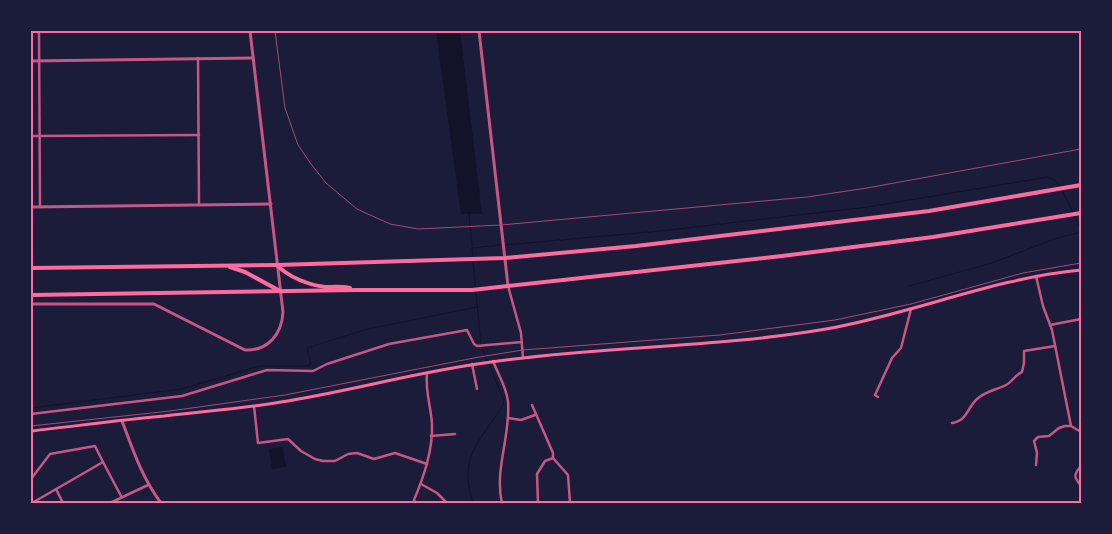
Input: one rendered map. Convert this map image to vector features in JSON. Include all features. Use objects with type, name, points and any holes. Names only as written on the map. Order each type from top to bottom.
[{"type":"highway","points":[[31,268],[277,265],[504,255],[636,246],[919,212],[1081,185]]},
{"type":"highway","points":[[31,294],[472,290],[782,256],[933,237],[1081,213]]},
{"type":"highway","points":[[277,265],[283,271],[307,283],[357,290]]},
{"type":"highway","points":[[226,266],[246,272],[282,292]]},
{"type":"main road","points":[[31,431],[254,406],[335,393],[493,361],[750,339],[825,329],[884,317],[1007,282],[1081,270]]},
{"type":"street","points":[[39,31],[40,207]]},
{"type":"street","points":[[31,304],[154,304],[238,347],[253,350],[268,344],[274,339],[281,327],[284,312],[250,31]]},
{"type":"street","points":[[479,31],[508,286],[522,342],[523,358]]},
{"type":"street","points":[[198,58],[199,205]]},
{"type":"street","points":[[31,60],[253,58]]},
{"type":"street","points":[[31,136],[199,135]]},
{"type":"street","points":[[31,207],[271,204]]},
{"type":"street","points":[[1036,276],[1042,306],[1050,325],[1055,346],[1071,426]]},
{"type":"street","points":[[878,397],[875,395],[892,358],[901,348],[911,309]]},
{"type":"street","points":[[1050,325],[1081,319]]},
{"type":"street","points":[[31,414],[182,396],[267,370],[313,371],[327,364],[389,344],[467,330],[477,346],[522,342]]},
{"type":"street","points":[[952,423],[963,419],[976,400],[988,391],[1007,384],[1017,374],[1022,372],[1024,352],[1055,346]]},
{"type":"street","points":[[493,361],[508,400],[508,418],[499,488],[502,503]]},
{"type":"street","points":[[472,364],[477,389]]},
{"type":"street","points":[[415,503],[414,500],[430,455],[432,423],[426,387],[427,373]]},
{"type":"street","points":[[532,405],[553,453],[553,458],[568,475],[570,503]]},
{"type":"street","points":[[254,406],[258,442],[288,439],[301,451],[314,459],[330,462],[348,454],[357,454],[374,459],[395,453],[427,464]]},
{"type":"street","points":[[508,418],[521,420],[536,414]]},
{"type":"street","points":[[122,421],[140,470],[161,503]]},
{"type":"street","points":[[1036,465],[1037,453],[1034,441],[1038,437],[1049,436],[1059,428],[1071,426],[1081,432]]},
{"type":"street","points":[[431,436],[455,434]]},
{"type":"street","points":[[31,479],[50,454],[95,446],[121,497]]},
{"type":"street","points":[[538,503],[537,474],[545,461],[553,458]]},
{"type":"street","points":[[32,501],[103,462]]},
{"type":"street","points":[[1081,466],[1075,474],[1075,478],[1081,486]]},
{"type":"street","points":[[421,484],[437,492],[447,503]]},
{"type":"street","points":[[110,503],[148,485]]},
{"type":"street","points":[[56,489],[64,503]]},
{"type":"shaded area","points":[[436,31],[460,31],[482,214],[461,214]]},
{"type":"shaded area","points":[[283,447],[286,467],[272,469],[269,449]]},
{"type":"waterway","points":[[505,245],[660,231],[868,207],[1048,177],[1055,180],[1060,186]]},
{"type":"waterway","points":[[1062,190],[1081,230]]},
{"type":"waterway","points":[[469,213],[473,257]]},
{"type":"waterway","points":[[909,286],[992,263],[1057,238],[1081,232]]},
{"type":"waterway","points":[[472,248],[501,245]]},
{"type":"waterway","points":[[473,261],[481,346],[504,400],[503,405],[480,439],[470,461],[468,473],[469,487],[473,503]]},
{"type":"waterway","points":[[31,408],[182,389],[260,366],[307,366],[311,364],[307,348],[364,330],[477,307]]},
{"type":"railway","points":[[275,31],[285,108],[298,145],[311,164],[326,183],[357,209],[390,224],[418,229],[501,225],[807,197],[1081,149]]},
{"type":"railway","points":[[31,426],[170,411],[285,395],[523,350],[720,335],[835,320],[911,304],[1023,273],[1081,263]]}]
